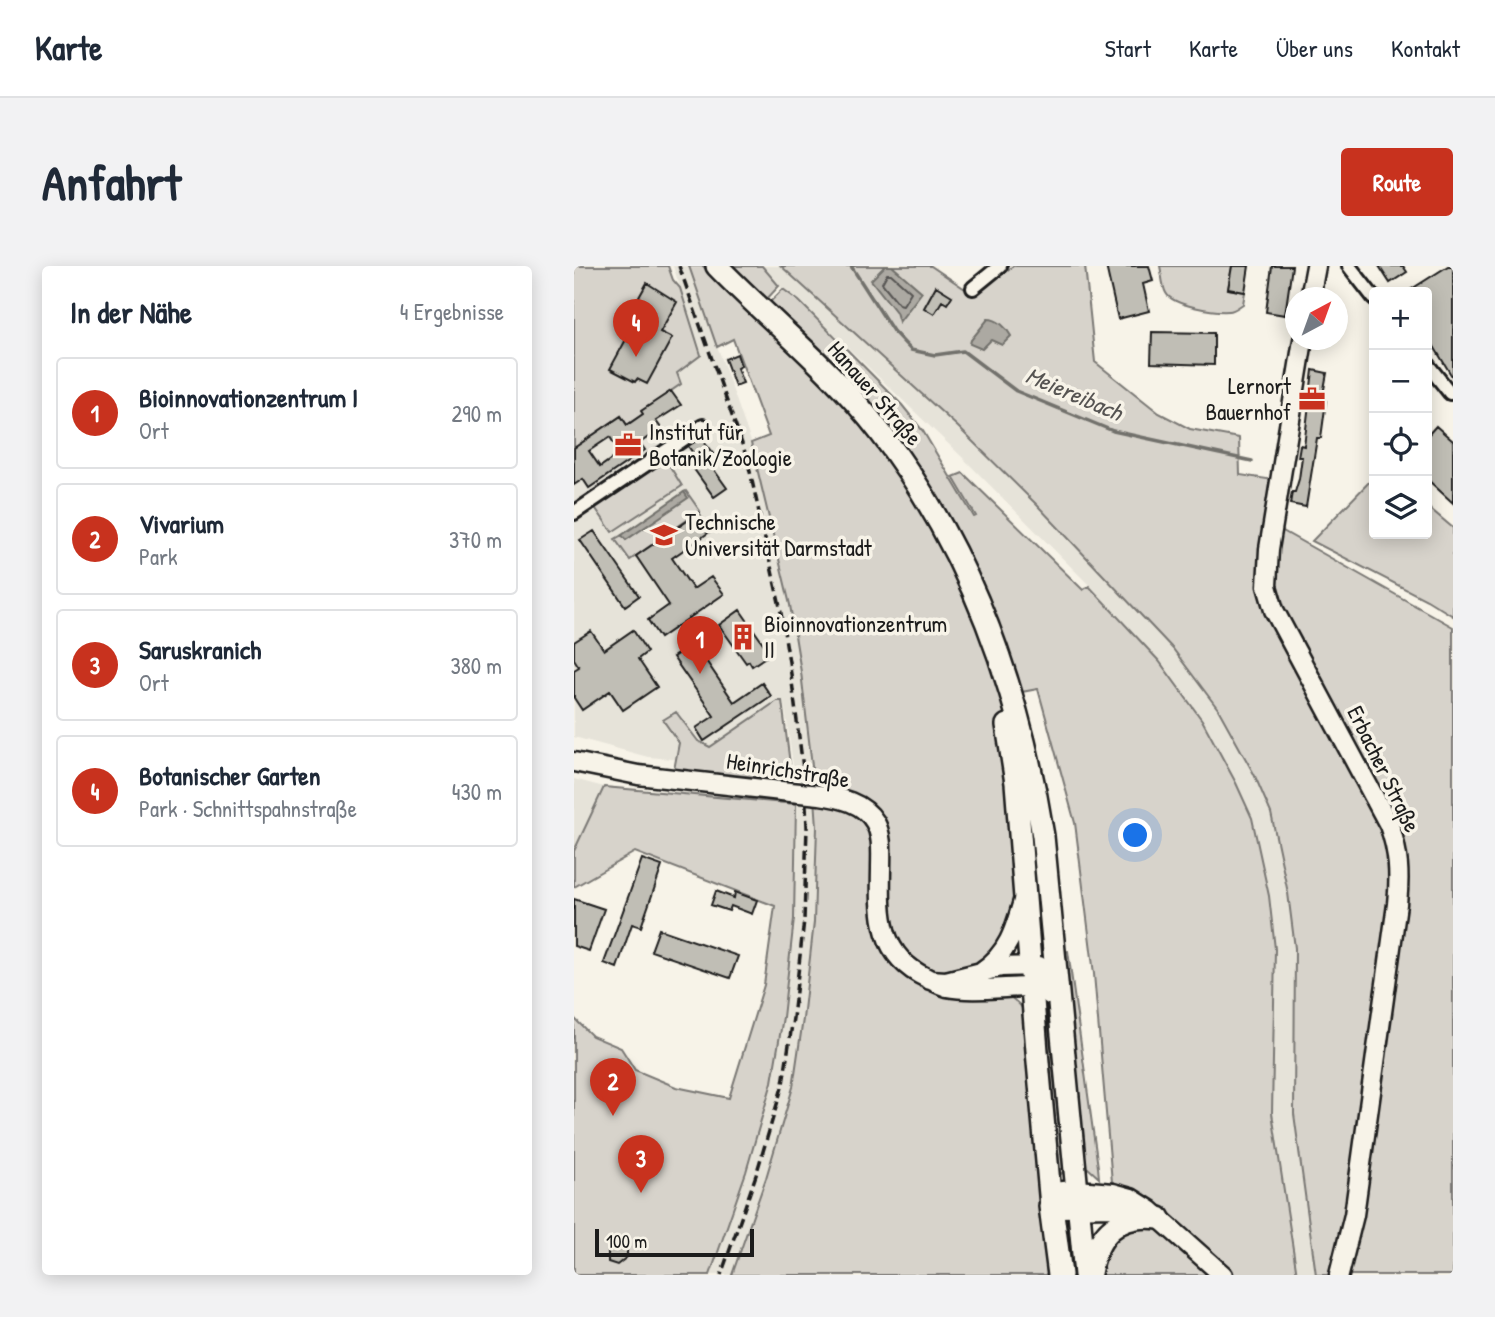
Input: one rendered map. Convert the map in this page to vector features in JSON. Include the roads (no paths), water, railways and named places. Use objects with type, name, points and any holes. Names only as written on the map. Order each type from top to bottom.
[{"type":"highway","points":[[1060,1275],[1066,1199]]},
{"type":"main road","name":"Hanauer Straße","points":[[716,266],[840,385],[880,431],[935,511],[982,613]]},
{"type":"main road","points":[[982,613],[1010,736],[1025,887],[1042,978],[1066,1199],[1087,1275]]},
{"type":"main road","points":[[982,613],[1011,689],[1035,789],[1048,883],[1042,978]]},
{"type":"main road","points":[[1087,1275],[1100,1241],[1112,1228],[1131,1219],[1159,1218]]},
{"type":"street","points":[[973,288],[1000,266]]},
{"type":"street","points":[[1312,287],[1315,266]]},
{"type":"street","points":[[1349,266],[1369,292]]},
{"type":"street","name":"Erbacher Straße","points":[[1301,350],[1271,534],[1267,586],[1274,610],[1389,825],[1399,870],[1397,904],[1354,1215],[1339,1275]]},
{"type":"street","points":[[1432,370],[1450,393]]},
{"type":"street","points":[[574,513],[703,426]]},
{"type":"street","name":"Heinrichstraße","points":[[574,762],[638,775],[836,797],[856,805],[876,824],[881,846],[881,915],[886,934],[909,968],[930,980],[956,988],[1042,978]]},
{"type":"street","points":[[982,971],[999,957],[1009,942],[1024,900],[1025,887]]},
{"type":"street","points":[[930,980],[946,981],[982,971],[1042,978]]},
{"type":"street","points":[[1077,1275],[1066,1199],[1113,1193],[1131,1198],[1159,1218],[1223,1275]]},
{"type":"water","points":[[885,266],[892,266],[922,292],[899,322],[896,312],[871,280]]},
{"type":"water","points":[[988,319],[1002,324],[1011,336],[1002,345],[991,340],[982,349],[970,344],[971,340]]},
{"type":"water","points":[[684,492],[688,498],[626,540],[622,535]]},
{"type":"waterway","name":"Meiereibach","points":[[851,266],[893,331],[911,350],[935,355],[963,351],[1016,391],[1113,431],[1252,461]]},
{"type":"railway","points":[[679,266],[747,458],[780,607],[791,674],[805,784],[807,827],[804,920],[783,1084],[756,1175],[721,1275]]},
{"type":"place","name":"Botanischer Garten","points":[[636,357]]},
{"type":"place","name":"Lernort Bauernhof","points":[[1312,399]]},
{"type":"place","name":"Institut für Botanik/Zoologie","points":[[628,445]]},
{"type":"place","name":"Technische Universität Darmstadt","points":[[664,535]]},
{"type":"place","name":"Bioinnovationzentrum II","points":[[743,637]]},
{"type":"place","name":"Bioinnovationzentrum I","points":[[700,674]]},
{"type":"place","name":"Vivarium","points":[[613,1116]]},
{"type":"place","name":"Saruskranich","points":[[641,1193]]}]
